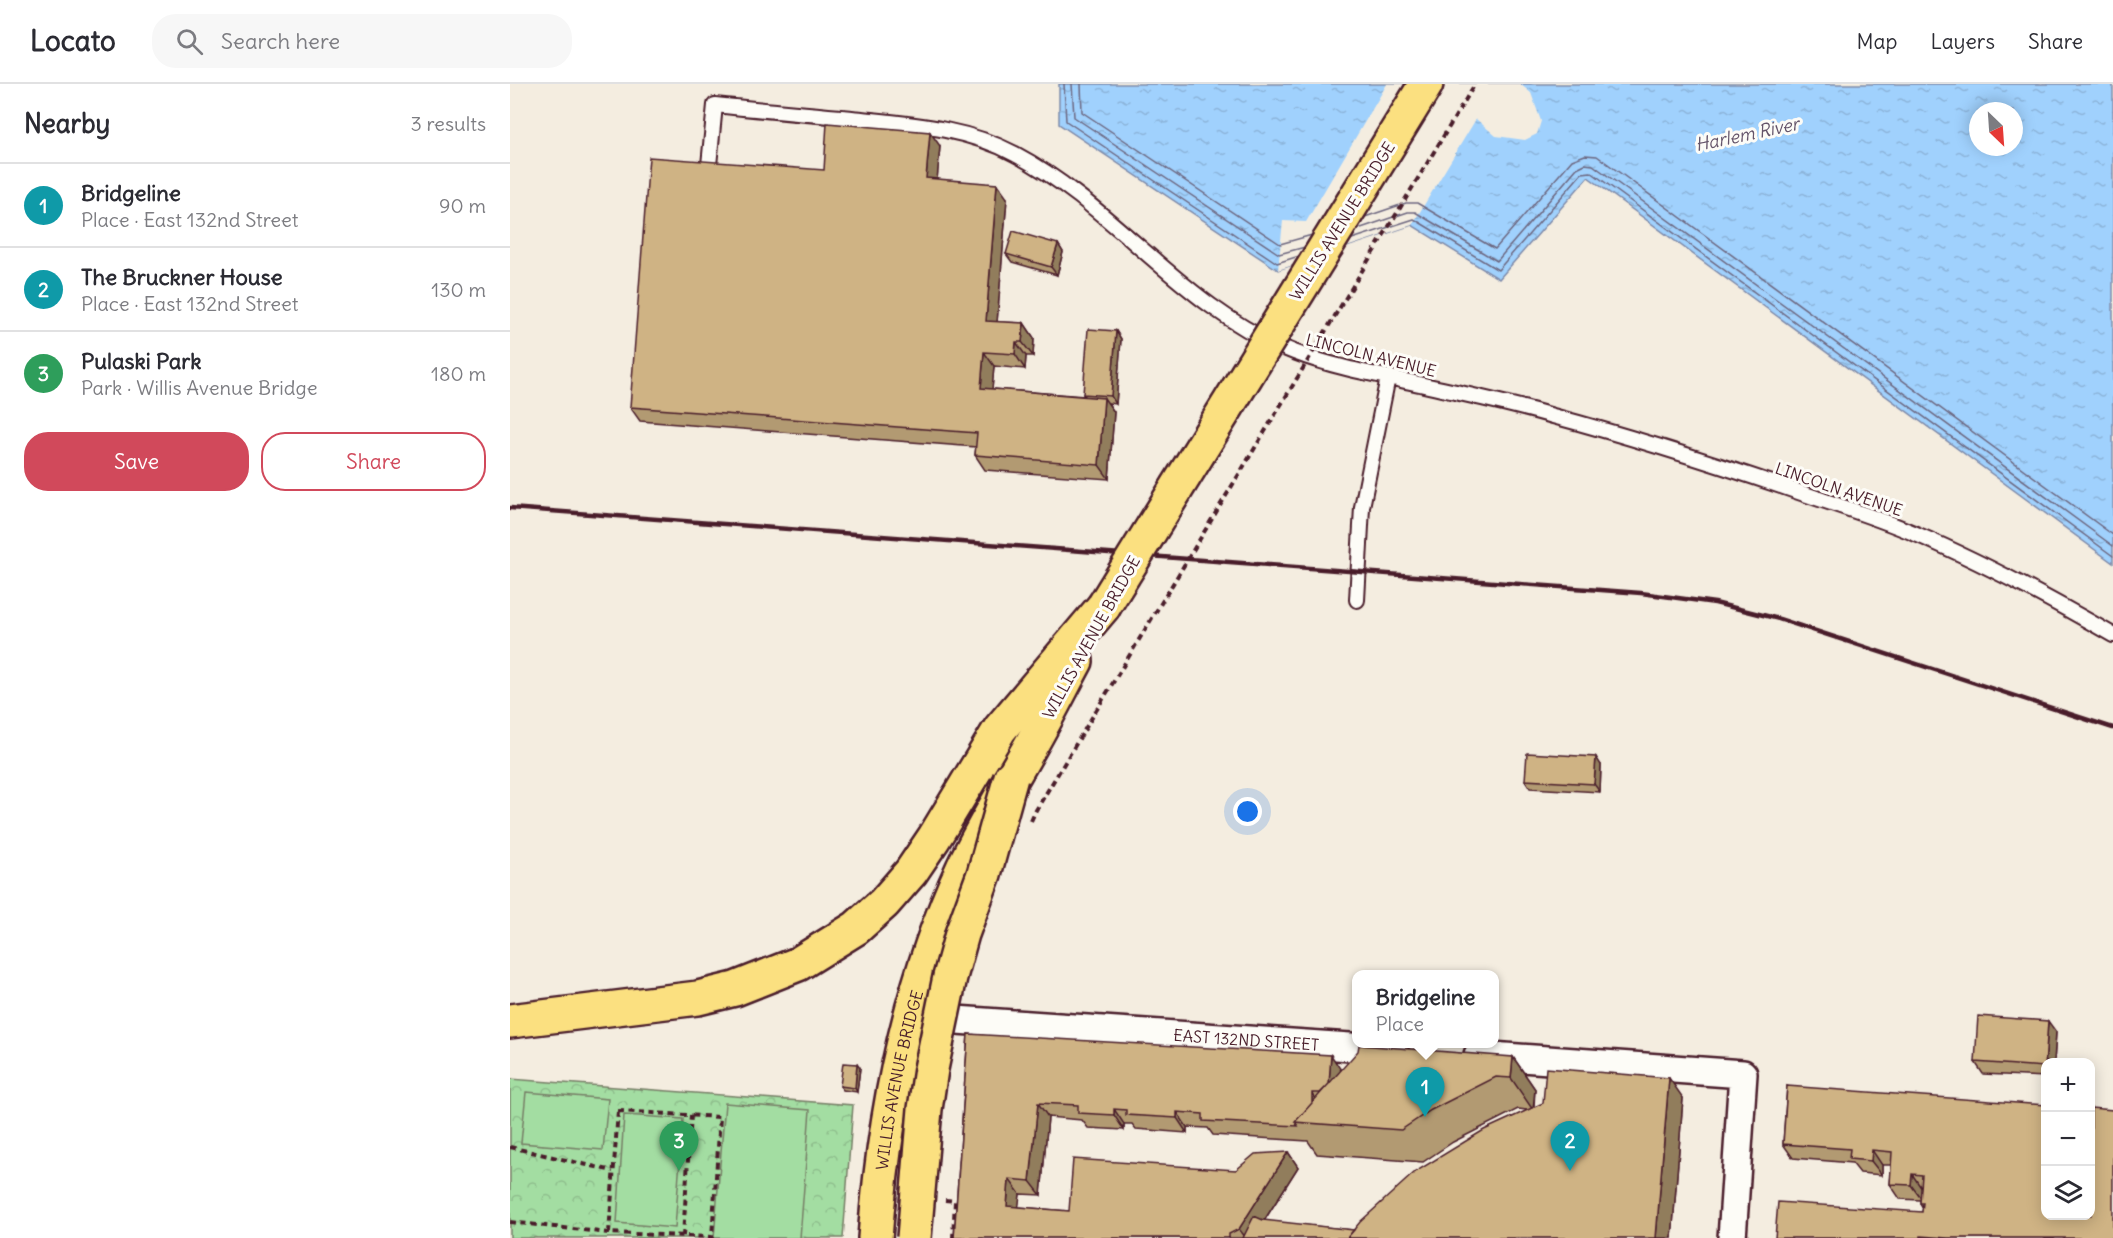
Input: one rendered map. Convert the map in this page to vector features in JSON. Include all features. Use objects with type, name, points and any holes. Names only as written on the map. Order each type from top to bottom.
[{"type":"main road","name":"WILLIS AVENUE BRIDGE","points":[[875,1238],[892,1100],[901,1056],[929,956],[963,868],[1011,777],[1031,746],[1104,606],[1426,84]]},
{"type":"main road","points":[[510,1022],[698,998],[735,989],[798,964],[856,928],[884,903],[911,872],[1000,729],[1104,606]]},
{"type":"main road","points":[[915,1238],[925,1108],[948,987],[962,934],[984,874],[1011,777]]},
{"type":"street","name":"EAST 132ND STREET","points":[[901,1238],[910,1115],[927,1018],[1352,1047]]},
{"type":"street","name":"EAST 132ND STREET","points":[[1366,1048],[1424,1052]]},
{"type":"street","points":[[1459,1054],[1743,1074],[1732,1238]]},
{"type":"lane","name":"LINCOLN AVENUE","points":[[708,175],[715,105],[896,122],[975,137],[1012,152],[1063,184],[1197,295],[1261,338],[1317,361],[1558,417],[1724,467],[1878,519],[1989,567],[2113,635]]},
{"type":"lane","points":[[1356,600],[1362,507],[1388,377]]},
{"type":"path","points":[[1027,831],[1036,810],[1475,84]]},
{"type":"path","points":[[510,1222],[609,1233],[712,1237],[720,1117],[618,1111],[609,1233]]},
{"type":"path","points":[[682,1236],[691,1115]]},
{"type":"path","points":[[510,1147],[613,1171]]},
{"type":"path","points":[[942,1200],[955,1201],[953,1238]]},
{"type":"green space","points":[[510,1079],[853,1105],[843,1238],[510,1238]]},
{"type":"green space","points":[[526,1092],[608,1099],[603,1150],[521,1143]]},
{"type":"green space","points":[[725,1103],[810,1110],[800,1238],[714,1238]]},
{"type":"green space","points":[[624,1115],[683,1119],[675,1228],[617,1223]]},
{"type":"water","name":"Harlem River","points":[[1059,84],[2113,84],[2113,563],[1588,177],[1499,279],[1412,225],[1278,270],[1059,124]]},
{"type":"pier","points":[[1387,84],[1520,84],[1531,93],[1541,121],[1537,134],[1525,140],[1496,136],[1476,119],[1412,225],[1278,270],[1283,221],[1306,222]]},
{"type":"building","points":[[827,123],[930,132],[926,178],[997,184],[986,321],[1024,323],[1022,342],[1016,342],[1015,354],[984,352],[981,388],[1104,398],[1099,465],[975,455],[977,433],[630,407],[649,157],[824,170]]},
{"type":"building","points":[[1013,231],[1058,244],[1051,267],[1006,254]]},
{"type":"building","points":[[1088,329],[1116,331],[1111,396],[1083,394]]},
{"type":"building","points":[[1527,753],[1596,757],[1594,784],[1525,780]]},
{"type":"building","points":[[1978,1016],[2048,1021],[2046,1058],[2041,1058],[2041,1067],[1975,1062]]},
{"type":"building","points":[[968,1034],[1331,1055],[1329,1084],[1320,1093],[1312,1093],[1312,1103],[1295,1122],[1298,1126],[1203,1121],[1203,1114],[1177,1112],[1177,1118],[1126,1115],[1126,1110],[1114,1109],[1114,1115],[1078,1113],[1078,1105],[1038,1103],[1030,1181],[1009,1179],[1007,1206],[1069,1211],[1073,1159],[1236,1170],[1255,1154],[1288,1152],[1239,1229],[1229,1234],[1229,1238],[954,1238]]},
{"type":"building","points":[[1358,1048],[1398,1048],[1513,1057],[1511,1078],[1496,1077],[1431,1110],[1401,1130],[1295,1122]]},
{"type":"building","points":[[843,1063],[857,1064],[855,1088],[840,1086]]},
{"type":"building","points":[[1546,1068],[1669,1078],[1656,1238],[1347,1238],[1360,1222],[1415,1172],[1484,1130],[1543,1103]]},
{"type":"building","points":[[1787,1086],[2041,1105],[2041,1220],[2095,1220],[2095,1108],[2113,1110],[2113,1238],[1921,1236],[1921,1238],[1775,1238],[1778,1202],[1922,1212],[1923,1203],[1920,1203],[1922,1175],[1912,1174],[1911,1185],[1890,1184],[1892,1152],[1872,1150],[1871,1161],[1849,1159],[1850,1149],[1783,1144]]},
{"type":"building","points":[[1254,1216],[1263,1220],[1354,1230],[1347,1238],[1243,1238]]},
{"type":"railway","points":[[510,508],[1641,593],[1715,603],[1779,619],[2113,728]]},
{"type":"place","name":"Bridgeline","points":[[1425,1117]]},
{"type":"place","name":"Pulaski Park","points":[[679,1171]]},
{"type":"place","name":"The Bruckner House","points":[[1570,1171]]}]
